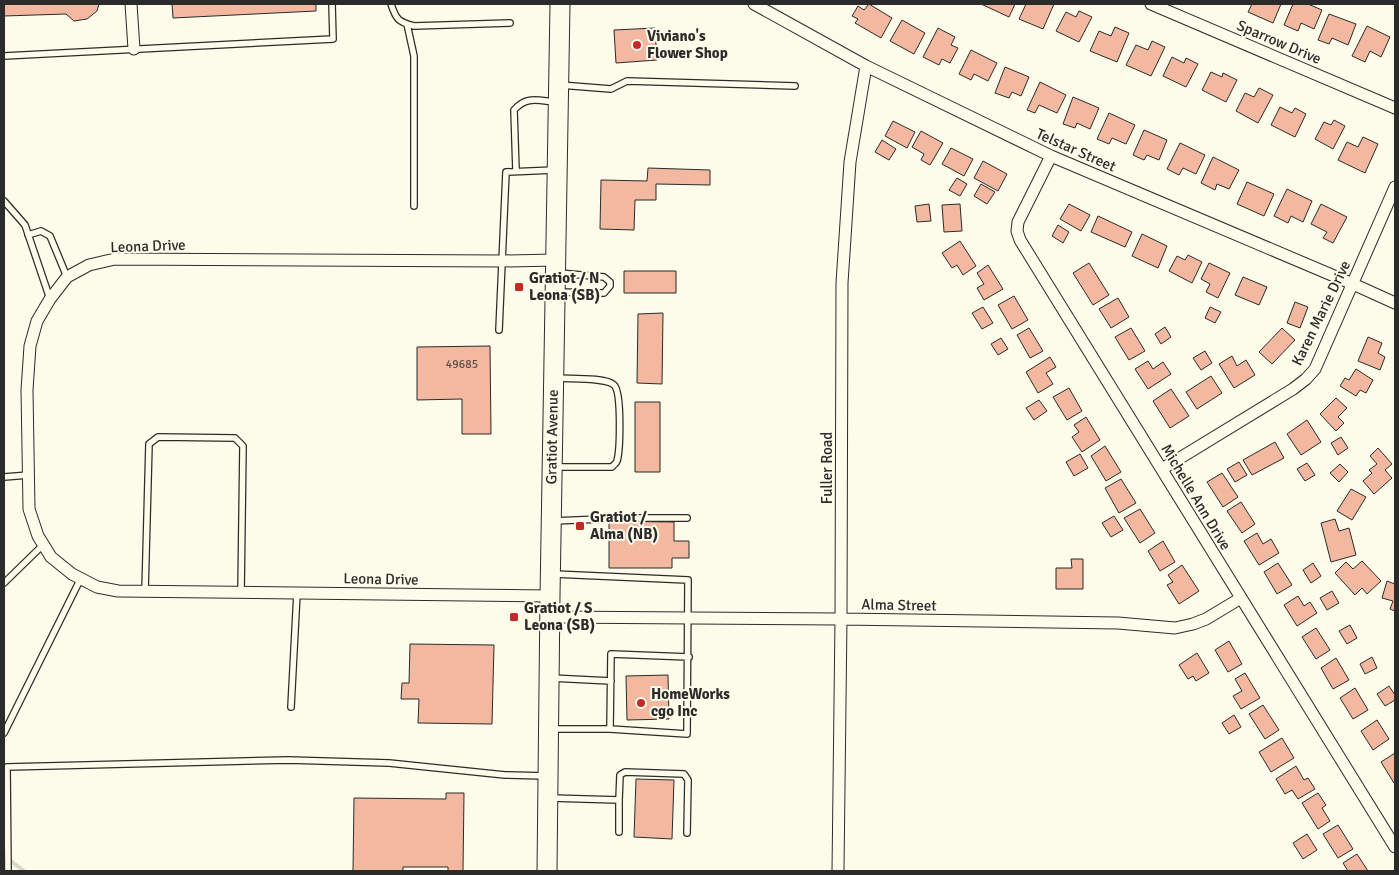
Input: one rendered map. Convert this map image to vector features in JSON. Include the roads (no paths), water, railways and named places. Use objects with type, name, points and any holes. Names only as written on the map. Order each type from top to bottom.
[{"type":"main road","name":"Gratiot Avenue","points":[[547,871],[560,4]]},
{"type":"street","points":[[131,4],[134,49]]},
{"type":"street","name":"Telstar Street","points":[[754,4],[866,66],[1050,156],[1395,303]]},
{"type":"street","name":"Sparrow Drive","points":[[1151,4],[1395,108]]},
{"type":"street","name":"Fuller Road","points":[[838,871],[842,283],[850,162],[866,66]]},
{"type":"street","name":"Michelle Ann Drive","points":[[1050,156],[1018,222],[1020,240],[1395,847]]},
{"type":"street","name":"Karen Marie Drive","points":[[1162,469],[1293,389],[1306,379],[1315,368],[1395,187]]},
{"type":"street","name":"Leona Drive","points":[[550,596],[145,592],[118,591],[97,587],[72,574],[51,557],[38,536],[29,509],[27,390],[30,346],[37,321],[50,299],[67,277],[89,265],[115,259],[503,262],[556,266]]},
{"type":"street","name":"Alma Street","points":[[550,617],[841,618],[1118,624],[1174,628],[1206,619],[1240,598]]},
{"type":"lane","points":[[4,56],[333,39],[332,4]]},
{"type":"lane","points":[[391,4],[395,16],[402,23],[414,26],[510,23]]},
{"type":"lane","points":[[407,24],[414,56],[414,206]]},
{"type":"lane","points":[[516,171],[514,110],[527,100],[558,94],[611,89],[627,82],[795,86]]},
{"type":"lane","points":[[499,330],[506,172],[557,170]]},
{"type":"lane","points":[[4,201],[25,226],[50,299]]},
{"type":"lane","points":[[28,234],[41,231],[50,236],[67,277]]},
{"type":"lane","points":[[555,292],[604,293],[610,286],[610,282],[604,277],[556,266]]},
{"type":"lane","points":[[552,467],[612,467],[616,463],[618,455],[620,415],[618,390],[614,385],[606,381],[554,378]]},
{"type":"lane","points":[[145,592],[149,444],[158,436],[234,438],[243,446],[241,593]]},
{"type":"lane","points":[[4,478],[29,475]]},
{"type":"lane","points":[[551,521],[686,518]]},
{"type":"lane","points":[[4,582],[43,545]]},
{"type":"lane","points":[[549,729],[610,729],[687,734],[689,657],[688,580],[550,574]]},
{"type":"lane","points":[[4,733],[81,578]]},
{"type":"lane","points":[[291,707],[297,593]]},
{"type":"lane","points":[[610,729],[610,654],[689,657]]},
{"type":"lane","points":[[549,678],[611,681]]},
{"type":"lane","points":[[8,871],[6,767],[288,760],[389,763],[505,775],[548,776]]},
{"type":"lane","points":[[620,832],[620,775],[625,772],[684,774],[688,780],[687,833]]},
{"type":"lane","points":[[548,798],[620,800]]},
{"type":"waterway","points":[[4,856],[24,871]]},
{"type":"place","name":"Viviano's Flower Shop","points":[[637,45]]},
{"type":"place","name":"Gratiot / N Leona (SB)","points":[[519,287]]},
{"type":"place","name":"Gratiot / Alma (NB)","points":[[580,526]]},
{"type":"place","name":"Gratiot / S Leona (SB)","points":[[514,617]]},
{"type":"place","name":"HomeWorks cgo Inc","points":[[641,703]]}]
